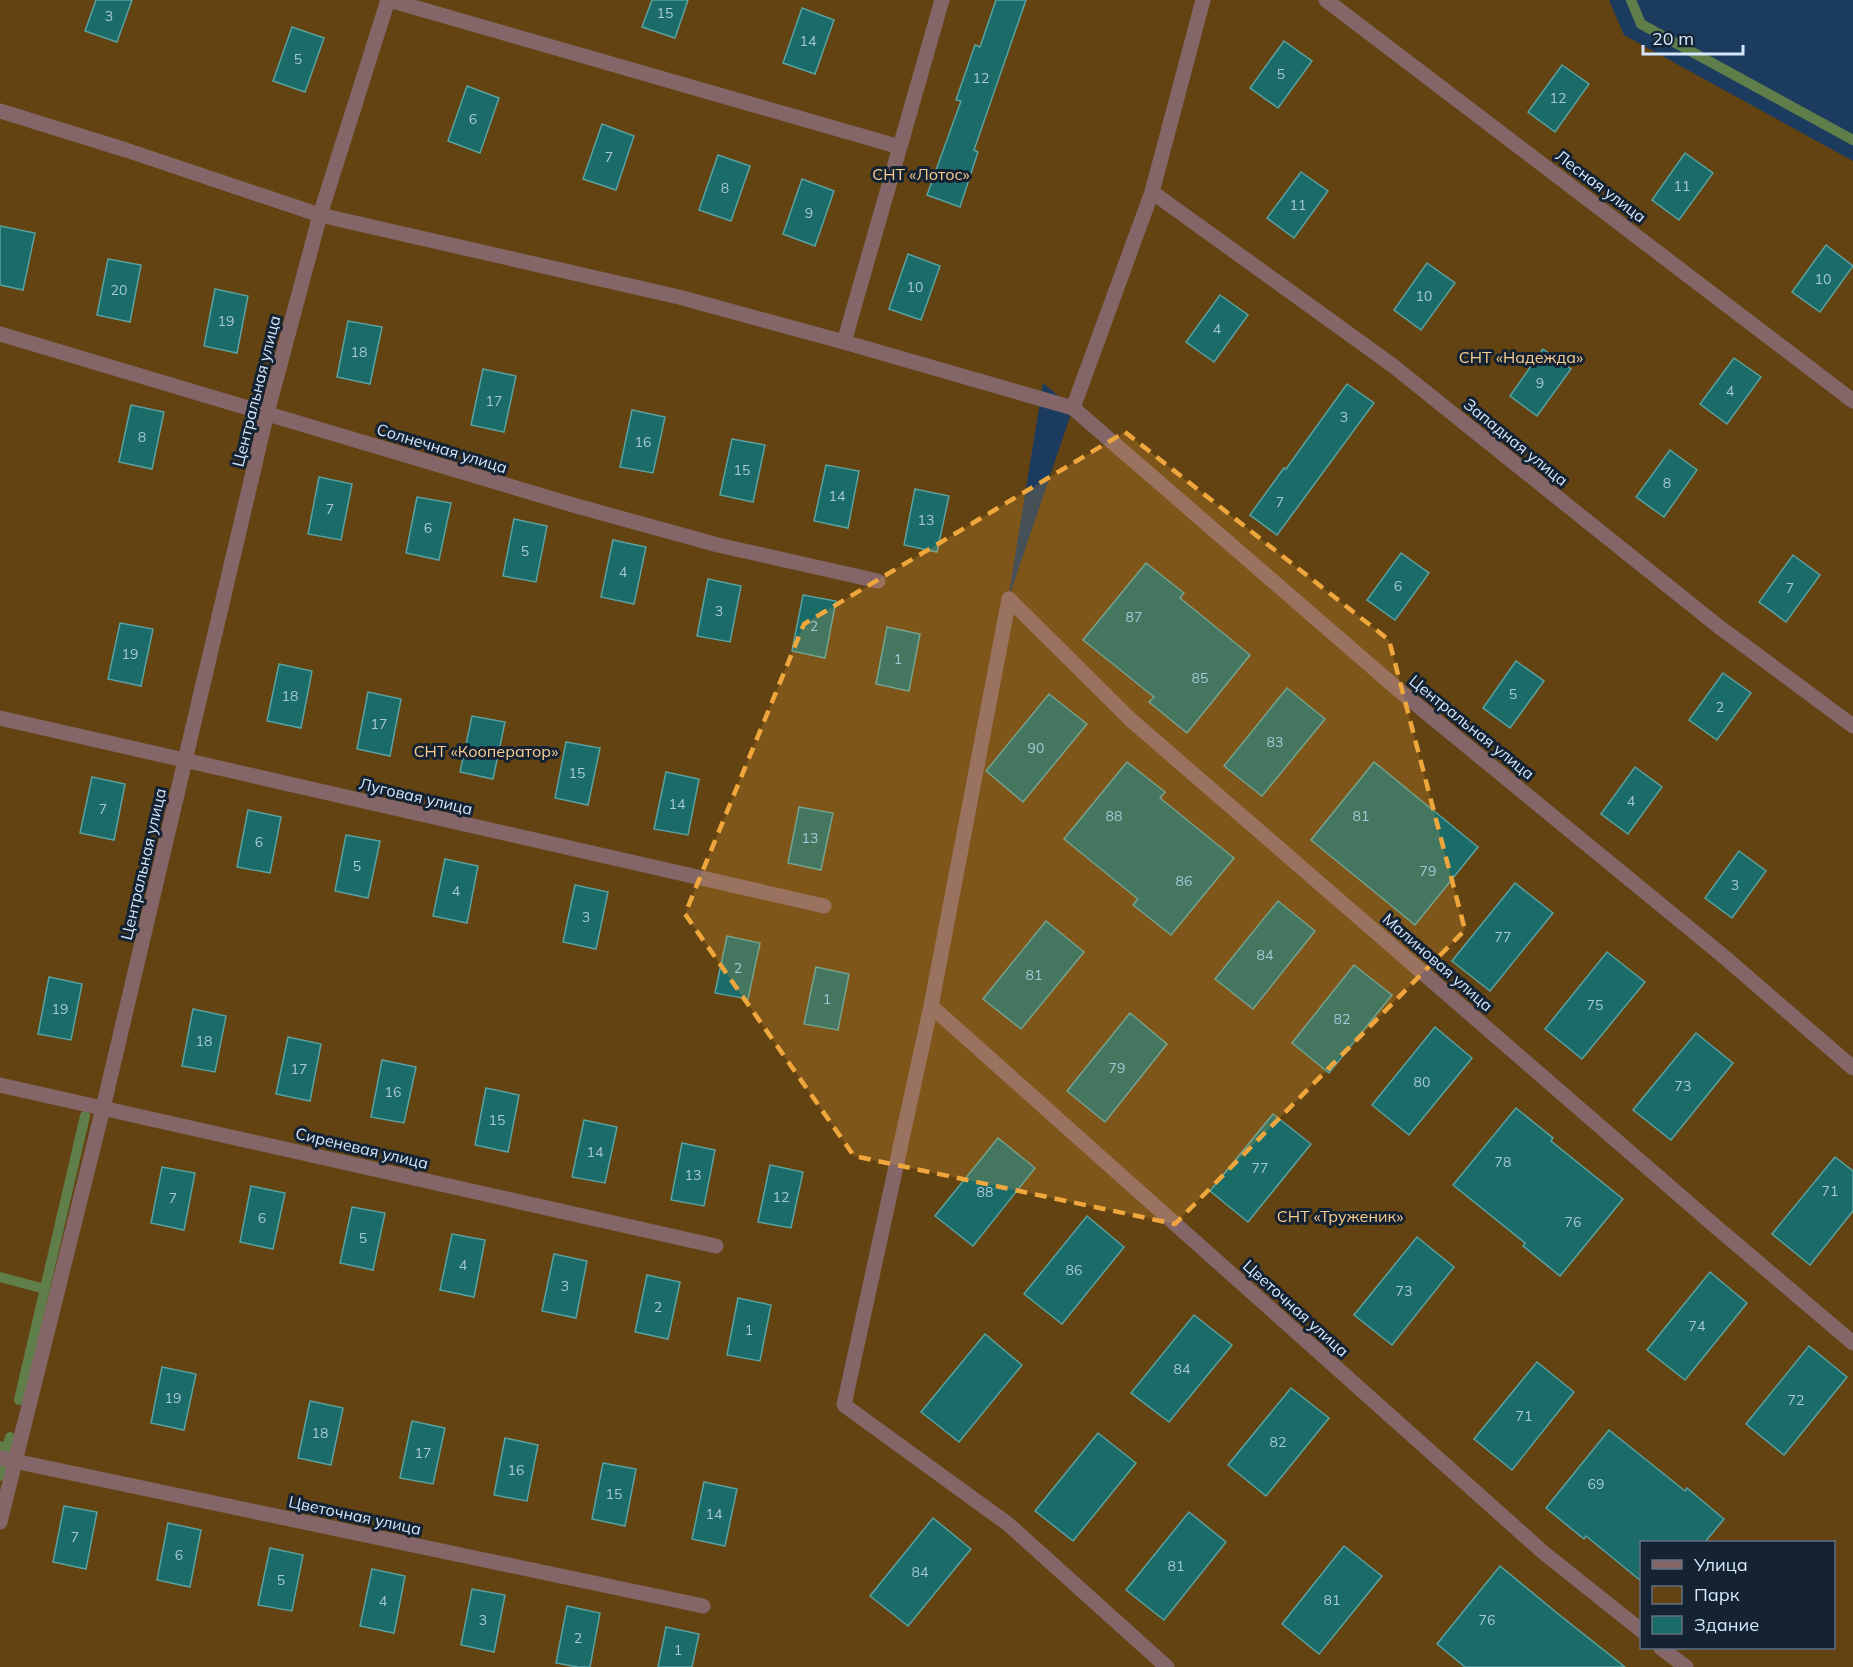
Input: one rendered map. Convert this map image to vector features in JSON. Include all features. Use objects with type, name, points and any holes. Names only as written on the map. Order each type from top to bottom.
[{"type":"street","points":[[388,0],[900,147]]},
{"type":"street","name":"Центральная улица","points":[[0,1522],[103,1108],[267,413],[320,215],[388,0]]},
{"type":"street","points":[[844,342],[942,0]]},
{"type":"street","points":[[0,111],[126,150],[320,215],[679,297],[1073,408],[1152,192],[1203,0]]},
{"type":"street","name":"Лесная улица","points":[[1326,0],[1853,401]]},
{"type":"street","name":"Западная улица","points":[[1152,192],[1392,365],[1718,626],[1853,726]]},
{"type":"street","name":"Солнечная улица","points":[[0,334],[573,505],[718,544],[878,581]]},
{"type":"street","name":"Центральная улица","points":[[1073,408],[1401,692],[1722,954],[1853,1068]]},
{"type":"street","name":"Малиновая улица","points":[[931,1006],[1009,599],[1140,727],[1636,1158],[1853,1343]]},
{"type":"street","name":"Луговая улица","points":[[0,718],[824,906]]},
{"type":"street","points":[[931,1006],[844,1405],[1008,1524],[1167,1667]]},
{"type":"street","name":"Цветочная улица","points":[[931,1006],[1544,1553],[1640,1631]]},
{"type":"street","name":"Сиреневая улица","points":[[0,1085],[716,1246]]},
{"type":"street","name":"Цветочная улица","points":[[0,1458],[703,1606]]},
{"type":"street","points":[[1664,1649],[1686,1667]]},
{"type":"highlighted area","points":[[1125,432],[1389,640],[1465,930],[1175,1224],[854,1156],[685,914],[804,624]]},
{"type":"green space","points":[[0,0],[1609,0],[1624,35],[1853,161],[1853,1667],[0,1667]],"holes":[[[1043,383],[1073,408],[1010,594],[1009,594]]]},
{"type":"building","points":[[96,0],[132,0],[117,42],[85,31]]},
{"type":"building","points":[[652,0],[688,0],[675,38],[642,27]]},
{"type":"building","points":[[996,0],[1026,0],[974,150],[978,152],[960,207],[927,195],[961,101],[956,100],[975,45],[980,47]]},
{"type":"building","points":[[802,8],[834,20],[815,74],[783,63]]},
{"type":"building","points":[[292,27],[324,38],[305,92],[273,81]]},
{"type":"building","points":[[1284,41],[1312,61],[1278,108],[1250,88]]},
{"type":"building","points":[[1562,65],[1589,84],[1555,132],[1528,112]]},
{"type":"building","points":[[467,86],[499,98],[480,153],[448,141]]},
{"type":"building","points":[[602,124],[634,136],[616,190],[583,179]]},
{"type":"building","points":[[1685,153],[1713,173],[1679,220],[1652,200]]},
{"type":"building","points":[[718,155],[750,166],[731,221],[699,210]]},
{"type":"building","points":[[1301,172],[1328,191],[1294,238],[1267,218]]},
{"type":"building","points":[[802,179],[834,191],[815,246],[783,234]]},
{"type":"building","points":[[0,226],[35,233],[23,290],[0,285]]},
{"type":"building","points":[[1826,245],[1853,266],[1820,312],[1792,292]]},
{"type":"building","points":[[908,254],[940,266],[921,320],[889,309]]},
{"type":"building","points":[[108,259],[141,265],[130,322],[97,315]]},
{"type":"building","points":[[1427,263],[1455,283],[1421,330],[1394,310]]},
{"type":"building","points":[[215,289],[248,296],[237,353],[204,346]]},
{"type":"building","points":[[1220,295],[1248,315],[1214,362],[1186,342]]},
{"type":"building","points":[[348,321],[382,327],[370,384],[337,377]]},
{"type":"building","points":[[1543,349],[1571,369],[1537,416],[1510,396]]},
{"type":"building","points":[[1734,358],[1761,377],[1727,424],[1700,404]]},
{"type":"building","points":[[483,369],[516,376],[504,432],[471,425]]},
{"type":"building","points":[[1347,384],[1374,403],[1277,535],[1250,515]]},
{"type":"building","points":[[131,405],[164,412],[152,469],[119,462]]},
{"type":"building","points":[[632,410],[665,417],[653,473],[620,467]]},
{"type":"building","points":[[732,439],[765,445],[753,502],[720,495]]},
{"type":"building","points":[[1670,450],[1697,470],[1664,517],[1636,497]]},
{"type":"building","points":[[826,465],[859,471],[848,528],[814,521]]},
{"type":"building","points":[[319,477],[352,484],[341,540],[308,534]]},
{"type":"building","points":[[915,489],[949,496],[937,552],[904,545]]},
{"type":"building","points":[[417,497],[451,503],[439,560],[406,553]]},
{"type":"building","points":[[514,519],[547,526],[536,582],[503,576]]},
{"type":"building","points":[[613,540],[646,547],[634,604],[601,597]]},
{"type":"building","points":[[1401,553],[1429,573],[1395,620],[1367,600]]},
{"type":"building","points":[[1793,555],[1820,575],[1786,622],[1759,602]]},
{"type":"building","points":[[1146,563],[1184,593],[1180,598],[1250,655],[1187,733],[1149,702],[1154,697],[1083,640]]},
{"type":"building","points":[[708,579],[741,586],[730,642],[697,636]]},
{"type":"building","points":[[803,595],[836,601],[825,658],[792,651]]},
{"type":"building","points":[[120,623],[153,629],[141,686],[108,679]]},
{"type":"building","points":[[887,627],[920,634],[909,691],[876,684]]},
{"type":"building","points":[[1516,661],[1544,681],[1510,728],[1483,708]]},
{"type":"building","points":[[279,664],[312,671],[301,728],[267,721]]},
{"type":"building","points":[[1723,673],[1751,693],[1717,740],[1689,720]]},
{"type":"building","points":[[1287,688],[1325,719],[1262,796],[1224,766]]},
{"type":"building","points":[[368,692],[401,699],[390,756],[357,749]]},
{"type":"building","points":[[1049,694],[1087,724],[1023,802],[986,771]]},
{"type":"building","points":[[472,716],[505,722],[493,779],[460,772]]},
{"type":"building","points":[[566,742],[600,748],[588,805],[555,798]]},
{"type":"building","points":[[1127,762],[1165,792],[1160,798],[1234,858],[1171,935],[1133,905],[1138,899],[1064,839]]},
{"type":"building","points":[[1374,762],[1478,847],[1415,925],[1311,840]]},
{"type":"building","points":[[1635,767],[1662,787],[1628,834],[1601,814]]},
{"type":"building","points":[[666,772],[699,779],[688,835],[654,829]]},
{"type":"building","points":[[92,777],[125,784],[114,840],[80,833]]},
{"type":"building","points":[[799,807],[833,813],[821,870],[788,863]]},
{"type":"building","points":[[248,810],[281,817],[270,873],[237,867]]},
{"type":"building","points":[[346,835],[380,841],[368,898],[335,891]]},
{"type":"building","points":[[1739,851],[1766,871],[1732,918],[1705,898]]},
{"type":"building","points":[[445,859],[478,866],[467,923],[433,916]]},
{"type":"building","points":[[1515,883],[1553,913],[1490,991],[1452,961]]},
{"type":"building","points":[[575,885],[608,892],[596,949],[563,942]]},
{"type":"building","points":[[1278,901],[1315,931],[1253,1009],[1215,979]]},
{"type":"building","points":[[1046,921],[1084,952],[1021,1029],[983,999]]},
{"type":"building","points":[[727,936],[760,943],[748,999],[715,993]]},
{"type":"building","points":[[1607,952],[1645,982],[1582,1059],[1545,1029]]},
{"type":"building","points":[[1354,965],[1392,995],[1329,1073],[1292,1043]]},
{"type":"building","points":[[816,967],[849,974],[838,1030],[804,1024]]},
{"type":"building","points":[[49,977],[82,984],[71,1040],[38,1034]]},
{"type":"building","points":[[193,1009],[226,1016],[215,1072],[182,1066]]},
{"type":"building","points":[[1130,1013],[1167,1044],[1105,1122],[1067,1091]]},
{"type":"building","points":[[1435,1027],[1472,1058],[1409,1135],[1372,1105]]},
{"type":"building","points":[[1696,1033],[1733,1063],[1671,1140],[1633,1110]]},
{"type":"building","points":[[288,1037],[321,1044],[310,1101],[276,1094]]},
{"type":"building","points":[[382,1060],[416,1067],[404,1123],[371,1117]]},
{"type":"building","points":[[486,1088],[519,1095],[508,1152],[475,1145]]},
{"type":"building","points":[[1516,1108],[1553,1138],[1551,1141],[1623,1199],[1560,1276],[1523,1246],[1525,1243],[1453,1185]]},
{"type":"building","points":[[1273,1114],[1311,1144],[1248,1222],[1210,1191]]},
{"type":"building","points":[[584,1120],[617,1127],[605,1183],[572,1177]]},
{"type":"building","points":[[998,1138],[1035,1168],[973,1246],[935,1216]]},
{"type":"building","points":[[682,1143],[715,1150],[704,1206],[671,1200]]},
{"type":"building","points":[[1835,1157],[1853,1171],[1853,1211],[1810,1265],[1772,1234]]},
{"type":"building","points":[[770,1165],[803,1172],[791,1228],[758,1222]]},
{"type":"building","points":[[162,1167],[195,1173],[184,1230],[151,1223]]},
{"type":"building","points":[[251,1186],[285,1193],[273,1249],[240,1242]]},
{"type":"building","points":[[352,1207],[385,1213],[373,1270],[340,1263]]},
{"type":"building","points":[[1087,1216],[1124,1247],[1062,1324],[1024,1294]]},
{"type":"building","points":[[452,1234],[485,1240],[474,1297],[440,1290]]},
{"type":"building","points":[[1417,1237],[1454,1267],[1392,1345],[1354,1315]]},
{"type":"building","points":[[554,1254],[587,1261],[576,1318],[542,1311]]},
{"type":"building","points":[[1710,1272],[1747,1303],[1685,1380],[1647,1350]]},
{"type":"building","points":[[647,1275],[680,1282],[668,1339],[635,1332]]},
{"type":"building","points":[[738,1298],[771,1305],[760,1361],[727,1355]]},
{"type":"building","points":[[1194,1315],[1232,1345],[1169,1422],[1131,1393]]},
{"type":"building","points":[[985,1334],[1022,1365],[959,1442],[921,1412]]},
{"type":"building","points":[[1809,1346],[1847,1377],[1784,1455],[1746,1424]]},
{"type":"building","points":[[1537,1362],[1574,1392],[1512,1470],[1474,1439]]},
{"type":"building","points":[[162,1367],[196,1374],[184,1430],[151,1423]]},
{"type":"building","points":[[1291,1388],[1329,1418],[1266,1496],[1228,1465]]},
{"type":"building","points":[[310,1401],[343,1408],[331,1465],[298,1458]]},
{"type":"building","points":[[412,1421],[445,1428],[433,1484],[400,1478]]},
{"type":"building","points":[[1609,1430],[1685,1491],[1687,1488],[1724,1519],[1706,1541],[1640,1541],[1640,1580],[1586,1536],[1584,1539],[1546,1508]]},
{"type":"building","points":[[1098,1433],[1136,1463],[1073,1541],[1035,1511]]},
{"type":"building","points":[[505,1438],[538,1445],[527,1501],[494,1495]]},
{"type":"building","points":[[603,1463],[636,1469],[625,1526],[592,1519]]},
{"type":"building","points":[[704,1482],[737,1489],[725,1546],[692,1539]]},
{"type":"building","points":[[64,1506],[97,1512],[86,1569],[53,1562]]},
{"type":"building","points":[[1189,1512],[1226,1542],[1164,1620],[1126,1590]]},
{"type":"building","points":[[933,1518],[971,1549],[908,1626],[870,1596]]},
{"type":"building","points":[[168,1523],[201,1530],[190,1587],[157,1580]]},
{"type":"building","points":[[1344,1546],[1382,1576],[1319,1654],[1282,1624]]},
{"type":"building","points":[[270,1548],[303,1555],[292,1611],[258,1605]]},
{"type":"building","points":[[1500,1566],[1625,1667],[1465,1667],[1437,1644]]},
{"type":"building","points":[[372,1569],[405,1576],[394,1633],[360,1626]]},
{"type":"building","points":[[472,1589],[505,1595],[494,1652],[461,1645]]},
{"type":"building","points":[[567,1606],[600,1613],[590,1667],[556,1663]]},
{"type":"building","points":[[666,1627],[699,1634],[692,1667],[658,1667]]},
{"type":"waterway","points":[[1631,0],[1641,24],[1853,140]]},
{"type":"waterway","points":[[19,1400],[85,1116]]},
{"type":"waterway","points":[[0,1277],[45,1289]]},
{"type":"waterway","points":[[0,1446],[7,1448],[10,1437]]},
{"type":"waterway","points":[[0,1476],[2,1469]]},
{"type":"park label","name":"СНТ «Лотос»","points":[[921,174]]},
{"type":"park label","name":"СНТ «Надежда»","points":[[1521,357]]},
{"type":"park label","name":"СНТ «Кооператор»","points":[[486,751]]},
{"type":"park label","name":"СНТ «Труженик»","points":[[1340,1216]]}]
